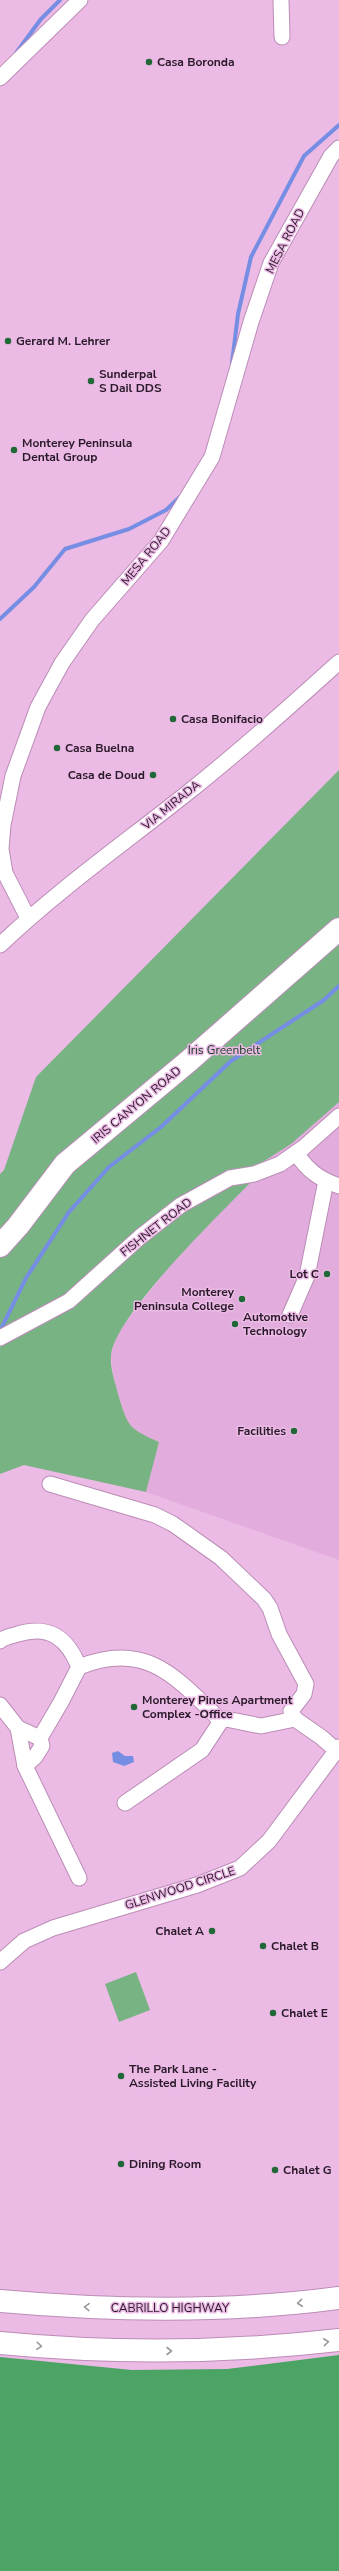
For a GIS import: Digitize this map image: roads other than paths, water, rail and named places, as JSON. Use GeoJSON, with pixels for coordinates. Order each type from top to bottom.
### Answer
{"type":"FeatureCollection","features":[{"type":"Feature","properties":{"kind":"main road","name":"IRIS CANYON ROAD"},"geometry":{"type":"LineString","coordinates":[[0,1246],[18,1226],[65,1164],[190,1060],[339,929]]}},
{"type":"Feature","properties":{"kind":"main road","name":"CABRILLO HIGHWAY"},"geometry":{"type":"LineString","coordinates":[[0,2301],[69,2306],[157,2309],[266,2306],[339,2298]]}},
{"type":"Feature","properties":{"kind":"main road"},"geometry":{"type":"LineString","coordinates":[[0,2343],[88,2350],[171,2352],[258,2348],[339,2340]]}},
{"type":"Feature","properties":{"kind":"street"},"geometry":{"type":"LineString","coordinates":[[0,78],[80,0]]}},
{"type":"Feature","properties":{"kind":"street"},"geometry":{"type":"LineString","coordinates":[[281,0],[282,37]]}},
{"type":"Feature","properties":{"kind":"street","name":"MESA ROAD"},"geometry":{"type":"LineString","coordinates":[[28,918],[5,873],[1,849],[3,825],[13,776],[38,707],[62,663],[92,620],[161,541],[212,457],[251,322],[271,263],[331,156],[339,148]]}},
{"type":"Feature","properties":{"kind":"street","name":"VIA MIRADA"},"geometry":{"type":"LineString","coordinates":[[0,945],[28,918],[193,788],[265,729],[339,662]]}},
{"type":"Feature","properties":{"kind":"street","name":"FISHNET ROAD"},"geometry":{"type":"LineString","coordinates":[[0,1338],[69,1302],[140,1237],[186,1202],[230,1178],[254,1174],[280,1164],[296,1153],[339,1116]]}},
{"type":"Feature","properties":{"kind":"street"},"geometry":{"type":"LineString","coordinates":[[290,1315],[307,1276],[333,1184],[307,1169],[296,1153]]}},
{"type":"Feature","properties":{"kind":"street"},"geometry":{"type":"LineString","coordinates":[[50,1484],[155,1515],[172,1524],[221,1558],[264,1599],[270,1608],[279,1634],[306,1684],[304,1694],[291,1711],[294,1719],[338,1749]]}},
{"type":"Feature","properties":{"kind":"street"},"geometry":{"type":"LineString","coordinates":[[0,1641],[22,1633],[43,1630],[59,1636],[79,1667]]}},
{"type":"Feature","properties":{"kind":"street"},"geometry":{"type":"LineString","coordinates":[[25,1766],[35,1757],[42,1746],[40,1738],[62,1702],[79,1667],[117,1656],[149,1662],[178,1681],[221,1721]]}},
{"type":"Feature","properties":{"kind":"street"},"geometry":{"type":"LineString","coordinates":[[0,1705],[18,1728],[40,1738]]}},
{"type":"Feature","properties":{"kind":"street"},"geometry":{"type":"LineString","coordinates":[[125,1803],[202,1750],[221,1721],[229,1719],[250,1725],[270,1726],[294,1719]]}},
{"type":"Feature","properties":{"kind":"street"},"geometry":{"type":"LineString","coordinates":[[18,1728],[25,1766],[79,1878]]}},
{"type":"Feature","properties":{"kind":"street","name":"GLENWOOD CIRCLE"},"geometry":{"type":"LineString","coordinates":[[0,1962],[14,1949],[39,1933],[197,1885],[240,1868],[269,1841],[338,1749]]}},
{"type":"Feature","properties":{"kind":"water"},"geometry":{"type":"Polygon","coordinates":[[[118,1751],[125,1756],[133,1756],[134,1762],[124,1766],[113,1762],[112,1753],[118,1751]]]}},
{"type":"Feature","properties":{"kind":"waterway"},"geometry":{"type":"LineString","coordinates":[[16,53],[41,19],[60,0]]}},
{"type":"Feature","properties":{"kind":"waterway"},"geometry":{"type":"LineString","coordinates":[[232,363],[238,314],[251,257],[304,156],[339,125]]}},
{"type":"Feature","properties":{"kind":"waterway"},"geometry":{"type":"LineString","coordinates":[[0,619],[34,587],[65,549],[129,529],[166,510],[182,495]]}},
{"type":"Feature","properties":{"kind":"waterway"},"geometry":{"type":"LineString","coordinates":[[0,1331],[26,1278],[69,1212],[109,1167],[161,1127],[231,1061],[324,1000],[339,986]]}},
{"type":"Feature","properties":{"kind":"place","name":"Casa Boronda"},"geometry":{"type":"Point","coordinates":[149,62]}},
{"type":"Feature","properties":{"kind":"place","name":"Gerard M. Lehrer"},"geometry":{"type":"Point","coordinates":[8,341]}},
{"type":"Feature","properties":{"kind":"place","name":"Sunderpal S Dail DDS"},"geometry":{"type":"Point","coordinates":[91,381]}},
{"type":"Feature","properties":{"kind":"place","name":"Monterey Peninsula Dental Group"},"geometry":{"type":"Point","coordinates":[14,450]}},
{"type":"Feature","properties":{"kind":"place","name":"Casa Bonifacio"},"geometry":{"type":"Point","coordinates":[173,719]}},
{"type":"Feature","properties":{"kind":"place","name":"Casa Buelna"},"geometry":{"type":"Point","coordinates":[57,748]}},
{"type":"Feature","properties":{"kind":"place","name":"Casa de Doud"},"geometry":{"type":"Point","coordinates":[153,775]}},
{"type":"Feature","properties":{"kind":"place","name":"Lot C"},"geometry":{"type":"Point","coordinates":[327,1274]}},
{"type":"Feature","properties":{"kind":"place","name":"Monterey Peninsula College"},"geometry":{"type":"Point","coordinates":[242,1299]}},
{"type":"Feature","properties":{"kind":"place","name":"Automotive Technology"},"geometry":{"type":"Point","coordinates":[235,1324]}},
{"type":"Feature","properties":{"kind":"place","name":"Facilities"},"geometry":{"type":"Point","coordinates":[294,1431]}},
{"type":"Feature","properties":{"kind":"place","name":"Monterey Pines Apartment Complex -Office"},"geometry":{"type":"Point","coordinates":[134,1707]}},
{"type":"Feature","properties":{"kind":"place","name":"Chalet A"},"geometry":{"type":"Point","coordinates":[212,1931]}},
{"type":"Feature","properties":{"kind":"place","name":"Chalet B"},"geometry":{"type":"Point","coordinates":[263,1946]}},
{"type":"Feature","properties":{"kind":"place","name":"Chalet E"},"geometry":{"type":"Point","coordinates":[273,2013]}},
{"type":"Feature","properties":{"kind":"place","name":"The Park Lane - Assisted Living Facility"},"geometry":{"type":"Point","coordinates":[121,2076]}},
{"type":"Feature","properties":{"kind":"place","name":"Dining Room"},"geometry":{"type":"Point","coordinates":[121,2164]}},
{"type":"Feature","properties":{"kind":"place","name":"Chalet G"},"geometry":{"type":"Point","coordinates":[275,2170]}},
{"type":"Feature","properties":{"kind":"park label","name":"Iris Greenbelt"},"geometry":{"type":"Point","coordinates":[224,1050]}}]}
